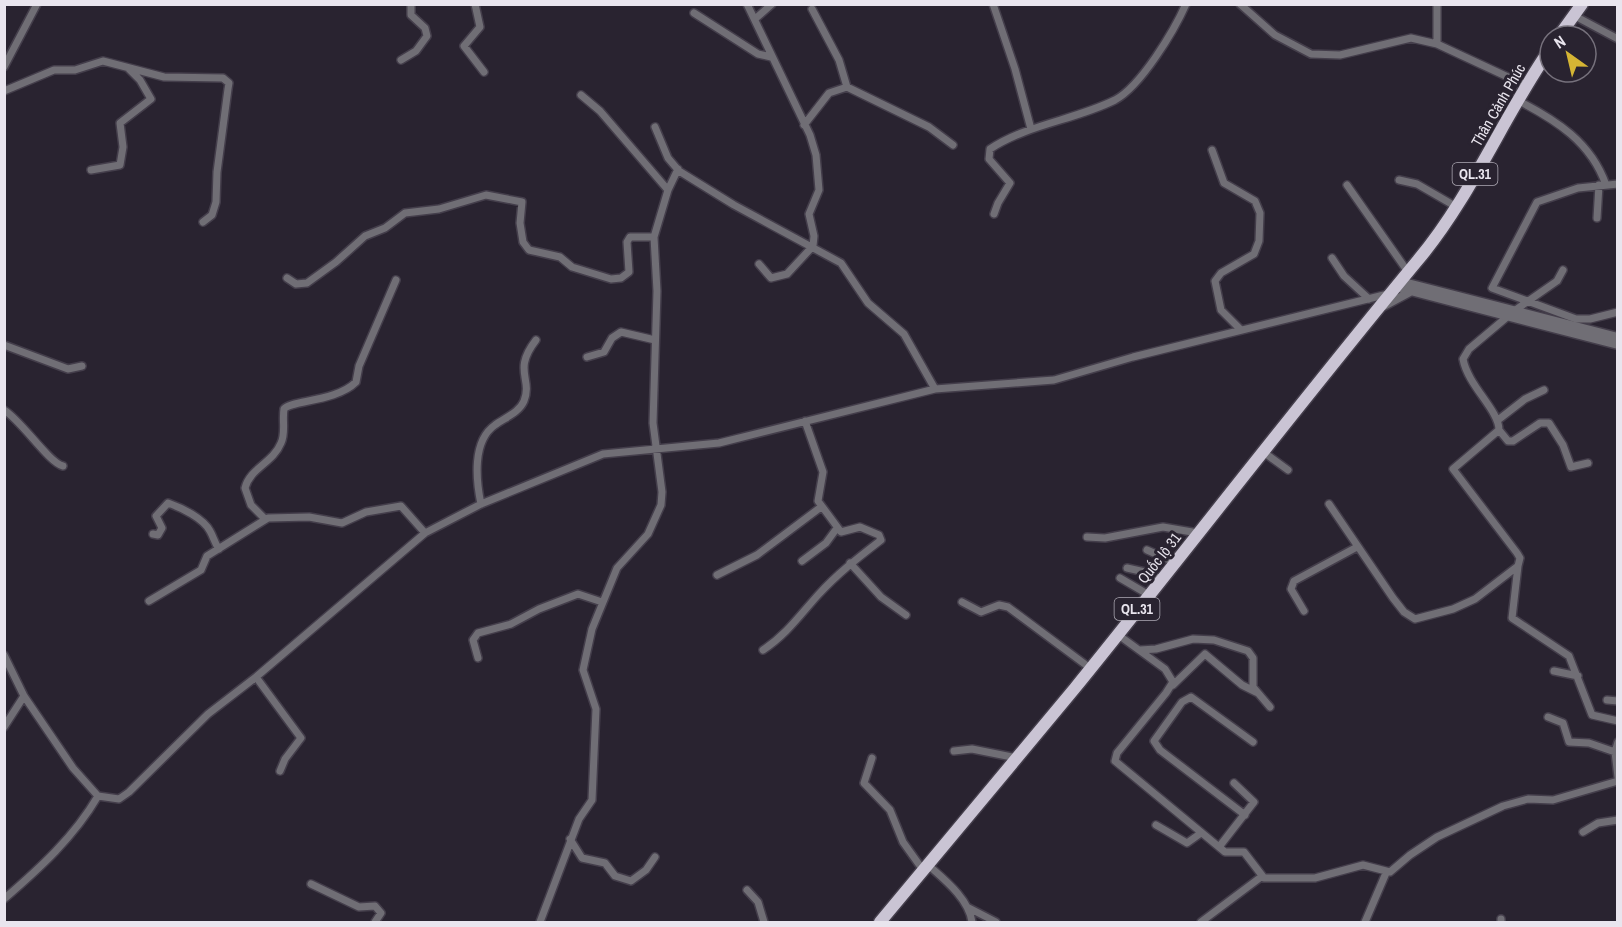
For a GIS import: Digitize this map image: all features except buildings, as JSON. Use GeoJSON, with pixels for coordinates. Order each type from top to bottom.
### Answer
{"type":"FeatureCollection","features":[{"type":"Feature","properties":{"kind":"highway"},"geometry":{"type":"LineString","coordinates":[[1567,24],[1582,4]]}},
{"type":"Feature","properties":{"kind":"highway","name":"Thân Cảnh Phúc"},"geometry":{"type":"LineString","coordinates":[[1399,283],[1418,261],[1455,206],[1538,66]]}},
{"type":"Feature","properties":{"kind":"highway","name":"Quốc lộ 31"},"geometry":{"type":"LineString","coordinates":[[880,922],[1017,758],[1399,283]]}},
{"type":"Feature","properties":{"kind":"street"},"geometry":{"type":"LineString","coordinates":[[4,67],[37,4]]}},
{"type":"Feature","properties":{"kind":"street"},"geometry":{"type":"LineString","coordinates":[[401,60],[416,51],[427,36],[425,28],[410,12],[411,4]]}},
{"type":"Feature","properties":{"kind":"street"},"geometry":{"type":"LineString","coordinates":[[475,4],[480,27],[464,46],[484,72]]}},
{"type":"Feature","properties":{"kind":"street"},"geometry":{"type":"LineString","coordinates":[[747,4],[815,150],[819,183],[818,195],[810,214],[814,236],[813,246],[794,267],[780,277],[768,276],[759,264]]}},
{"type":"Feature","properties":{"kind":"street"},"geometry":{"type":"LineString","coordinates":[[755,19],[772,4]]}},
{"type":"Feature","properties":{"kind":"street"},"geometry":{"type":"LineString","coordinates":[[993,4],[1015,69],[1031,129]]}},
{"type":"Feature","properties":{"kind":"street"},"geometry":{"type":"LineString","coordinates":[[994,214],[1010,183],[989,159],[988,152],[1008,139],[1031,129],[1112,101],[1124,93],[1170,38],[1186,4]]}},
{"type":"Feature","properties":{"kind":"street"},"geometry":{"type":"LineString","coordinates":[[1240,4],[1281,38],[1319,56],[1340,55],[1405,38],[1437,44],[1525,85]]}},
{"type":"Feature","properties":{"kind":"street"},"geometry":{"type":"LineString","coordinates":[[1437,4],[1437,44]]}},
{"type":"Feature","properties":{"kind":"street"},"geometry":{"type":"LineString","coordinates":[[812,9],[839,60],[847,87]]}},
{"type":"Feature","properties":{"kind":"street"},"geometry":{"type":"LineString","coordinates":[[694,13],[758,54],[771,57]]}},
{"type":"Feature","properties":{"kind":"street"},"geometry":{"type":"LineString","coordinates":[[1573,15],[1617,39]]}},
{"type":"Feature","properties":{"kind":"street"},"geometry":{"type":"LineString","coordinates":[[4,91],[54,70],[75,70],[103,61],[172,78],[221,77],[228,83],[216,202],[210,219],[203,222]]}},
{"type":"Feature","properties":{"kind":"street"},"geometry":{"type":"LineString","coordinates":[[91,170],[120,165],[123,147],[120,123],[152,98],[140,80],[127,67]]}},
{"type":"Feature","properties":{"kind":"street"},"geometry":{"type":"LineString","coordinates":[[804,125],[829,93],[847,87],[929,127],[953,145]]}},
{"type":"Feature","properties":{"kind":"street"},"geometry":{"type":"LineString","coordinates":[[581,95],[600,111],[668,190]]}},
{"type":"Feature","properties":{"kind":"street"},"geometry":{"type":"LineString","coordinates":[[1517,100],[1570,132],[1594,159],[1602,185],[1597,218]]}},
{"type":"Feature","properties":{"kind":"street"},"geometry":{"type":"LineString","coordinates":[[655,127],[668,158],[678,169],[734,205],[841,263],[868,303],[904,334],[935,389]]}},
{"type":"Feature","properties":{"kind":"street"},"geometry":{"type":"LineString","coordinates":[[1212,150],[1224,183],[1255,201],[1260,213],[1259,241],[1254,254],[1221,273],[1215,282],[1221,310],[1241,330]]}},
{"type":"Feature","properties":{"kind":"street"},"geometry":{"type":"LineString","coordinates":[[540,922],[570,839],[579,819],[592,800],[596,709],[583,665],[602,602],[620,562],[648,534],[661,505],[662,492],[653,423],[657,291],[654,237],[668,190],[678,169]]}},
{"type":"Feature","properties":{"kind":"street"},"geometry":{"type":"LineString","coordinates":[[1399,180],[1417,184],[1455,206]]}},
{"type":"Feature","properties":{"kind":"street"},"geometry":{"type":"LineString","coordinates":[[1617,184],[1562,192],[1534,207],[1492,288],[1576,319],[1590,319],[1617,312]]}},
{"type":"Feature","properties":{"kind":"street"},"geometry":{"type":"LineString","coordinates":[[1347,185],[1399,283],[1412,289],[1617,345]]}},
{"type":"Feature","properties":{"kind":"street"},"geometry":{"type":"LineString","coordinates":[[287,278],[296,284],[307,283],[336,262],[365,236],[385,228],[405,213],[439,209],[486,195],[522,202],[520,222],[524,242],[529,250],[560,257],[572,267],[587,269],[607,278],[621,278],[629,272],[627,242],[630,237],[654,237]]}},
{"type":"Feature","properties":{"kind":"street"},"geometry":{"type":"LineString","coordinates":[[1332,258],[1344,276],[1369,299]]}},
{"type":"Feature","properties":{"kind":"street"},"geometry":{"type":"LineString","coordinates":[[1412,289],[1412,276],[1418,261]]}},
{"type":"Feature","properties":{"kind":"street"},"geometry":{"type":"LineString","coordinates":[[1563,270],[1557,281],[1510,314],[1468,349],[1463,359],[1473,387],[1498,420],[1499,430],[1508,441],[1513,441],[1545,422],[1556,433],[1571,467],[1588,463]]}},
{"type":"Feature","properties":{"kind":"street"},"geometry":{"type":"LineString","coordinates":[[265,519],[251,506],[245,488],[251,474],[270,459],[282,443],[284,409],[289,405],[329,398],[356,382],[363,356],[396,280]]}},
{"type":"Feature","properties":{"kind":"street"},"geometry":{"type":"LineString","coordinates":[[4,655],[24,696],[73,768],[98,796],[111,800],[123,797],[207,714],[256,677],[426,533],[481,504],[603,454],[719,443],[935,389],[1054,380],[1241,330],[1369,299],[1399,283]]}},
{"type":"Feature","properties":{"kind":"street"},"geometry":{"type":"LineString","coordinates":[[1376,311],[1412,289]]}},
{"type":"Feature","properties":{"kind":"street"},"geometry":{"type":"LineString","coordinates":[[1510,314],[1617,337]]}},
{"type":"Feature","properties":{"kind":"street"},"geometry":{"type":"LineString","coordinates":[[587,357],[604,352],[612,338],[621,332],[655,340]]}},
{"type":"Feature","properties":{"kind":"street"},"geometry":{"type":"LineString","coordinates":[[481,504],[477,468],[484,438],[493,426],[522,405],[525,396],[524,356],[536,340]]}},
{"type":"Feature","properties":{"kind":"street"},"geometry":{"type":"LineString","coordinates":[[4,345],[68,369],[82,366]]}},
{"type":"Feature","properties":{"kind":"street"},"geometry":{"type":"LineString","coordinates":[[1498,420],[1525,399],[1544,390]]}},
{"type":"Feature","properties":{"kind":"street"},"geometry":{"type":"LineString","coordinates":[[4,410],[30,433],[54,461],[63,466]]}},
{"type":"Feature","properties":{"kind":"street"},"geometry":{"type":"LineString","coordinates":[[763,650],[799,620],[817,596],[850,563],[882,538],[860,527],[844,532],[837,528],[818,501],[818,486],[823,472],[805,421]]}},
{"type":"Feature","properties":{"kind":"street"},"geometry":{"type":"LineString","coordinates":[[1499,430],[1453,469],[1520,558],[1512,618],[1569,656],[1592,715],[1617,721]]}},
{"type":"Feature","properties":{"kind":"street"},"geometry":{"type":"LineString","coordinates":[[1262,451],[1288,470]]}},
{"type":"Feature","properties":{"kind":"street"},"geometry":{"type":"LineString","coordinates":[[153,534],[158,535],[162,528],[156,516],[168,503],[196,518],[210,531],[213,542],[219,549]]}},
{"type":"Feature","properties":{"kind":"street"},"geometry":{"type":"LineString","coordinates":[[1329,504],[1404,612],[1415,619],[1453,609],[1476,599],[1518,566]]}},
{"type":"Feature","properties":{"kind":"street"},"geometry":{"type":"LineString","coordinates":[[149,601],[201,570],[205,558],[265,519],[309,517],[342,523],[366,512],[401,506],[426,533]]}},
{"type":"Feature","properties":{"kind":"street"},"geometry":{"type":"LineString","coordinates":[[717,575],[757,555],[822,507]]}},
{"type":"Feature","properties":{"kind":"street"},"geometry":{"type":"LineString","coordinates":[[1087,537],[1105,538],[1163,527],[1198,533]]}},
{"type":"Feature","properties":{"kind":"street"},"geometry":{"type":"LineString","coordinates":[[802,561],[826,543],[837,528]]}},
{"type":"Feature","properties":{"kind":"street"},"geometry":{"type":"LineString","coordinates":[[1304,611],[1291,589],[1294,581],[1358,547]]}},
{"type":"Feature","properties":{"kind":"street"},"geometry":{"type":"LineString","coordinates":[[1146,550],[1174,562]]}},
{"type":"Feature","properties":{"kind":"street"},"geometry":{"type":"LineString","coordinates":[[850,563],[875,591],[898,612],[906,615]]}},
{"type":"Feature","properties":{"kind":"street"},"geometry":{"type":"LineString","coordinates":[[1127,568],[1161,579]]}},
{"type":"Feature","properties":{"kind":"street"},"geometry":{"type":"LineString","coordinates":[[1120,578],[1149,595]]}},
{"type":"Feature","properties":{"kind":"street"},"geometry":{"type":"LineString","coordinates":[[478,658],[472,640],[478,633],[511,624],[539,609],[578,594],[602,602]]}},
{"type":"Feature","properties":{"kind":"street"},"geometry":{"type":"LineString","coordinates":[[962,602],[981,612],[999,605],[1008,608],[1090,668]]}},
{"type":"Feature","properties":{"kind":"street"},"geometry":{"type":"LineString","coordinates":[[1117,634],[1172,677],[1171,687]]}},
{"type":"Feature","properties":{"kind":"street"},"geometry":{"type":"LineString","coordinates":[[1140,650],[1156,649],[1193,639],[1214,640],[1248,651],[1253,658],[1252,683],[1256,692]]}},
{"type":"Feature","properties":{"kind":"street"},"geometry":{"type":"LineString","coordinates":[[1261,877],[1244,852],[1229,853],[1219,847],[1115,761],[1117,753],[1171,687],[1205,654],[1242,685],[1256,692],[1270,706]]}},
{"type":"Feature","properties":{"kind":"street"},"geometry":{"type":"LineString","coordinates":[[1554,671],[1578,676]]}},
{"type":"Feature","properties":{"kind":"street"},"geometry":{"type":"LineString","coordinates":[[256,677],[301,738],[285,759],[280,771]]}},
{"type":"Feature","properties":{"kind":"street"},"geometry":{"type":"LineString","coordinates":[[4,727],[24,696]]}},
{"type":"Feature","properties":{"kind":"street"},"geometry":{"type":"LineString","coordinates":[[1245,815],[1160,750],[1154,741],[1182,702],[1191,697],[1252,742]]}},
{"type":"Feature","properties":{"kind":"street"},"geometry":{"type":"LineString","coordinates":[[1606,699],[1617,701]]}},
{"type":"Feature","properties":{"kind":"street"},"geometry":{"type":"LineString","coordinates":[[1548,717],[1563,723],[1569,742],[1589,743],[1615,752]]}},
{"type":"Feature","properties":{"kind":"street"},"geometry":{"type":"LineString","coordinates":[[1617,742],[1615,752],[1617,777]]}},
{"type":"Feature","properties":{"kind":"street"},"geometry":{"type":"LineString","coordinates":[[954,751],[972,749],[1017,758]]}},
{"type":"Feature","properties":{"kind":"street"},"geometry":{"type":"LineString","coordinates":[[872,758],[864,783],[890,810],[903,842],[924,867],[946,881],[967,907],[972,922]]}},
{"type":"Feature","properties":{"kind":"street"},"geometry":{"type":"LineString","coordinates":[[1365,922],[1386,873],[1437,837],[1503,806],[1528,799],[1553,800],[1617,781]]}},
{"type":"Feature","properties":{"kind":"street"},"geometry":{"type":"LineString","coordinates":[[1219,847],[1245,815],[1253,800],[1234,783]]}},
{"type":"Feature","properties":{"kind":"street"},"geometry":{"type":"LineString","coordinates":[[4,899],[58,850],[88,813],[98,796]]}},
{"type":"Feature","properties":{"kind":"street"},"geometry":{"type":"LineString","coordinates":[[1583,832],[1598,823],[1617,820]]}},
{"type":"Feature","properties":{"kind":"street"},"geometry":{"type":"LineString","coordinates":[[1156,825],[1187,843],[1201,833]]}},
{"type":"Feature","properties":{"kind":"street"},"geometry":{"type":"LineString","coordinates":[[570,839],[582,858],[606,863],[615,876],[631,880],[646,870],[655,857]]}},
{"type":"Feature","properties":{"kind":"street"},"geometry":{"type":"LineString","coordinates":[[1201,922],[1261,877],[1315,878],[1363,866],[1371,866],[1386,873]]}},
{"type":"Feature","properties":{"kind":"street"},"geometry":{"type":"LineString","coordinates":[[311,884],[359,907],[375,906],[381,913],[375,922]]}},
{"type":"Feature","properties":{"kind":"street"},"geometry":{"type":"LineString","coordinates":[[747,890],[758,902],[764,922]]}},
{"type":"Feature","properties":{"kind":"street"},"geometry":{"type":"LineString","coordinates":[[967,907],[996,922]]}}]}
